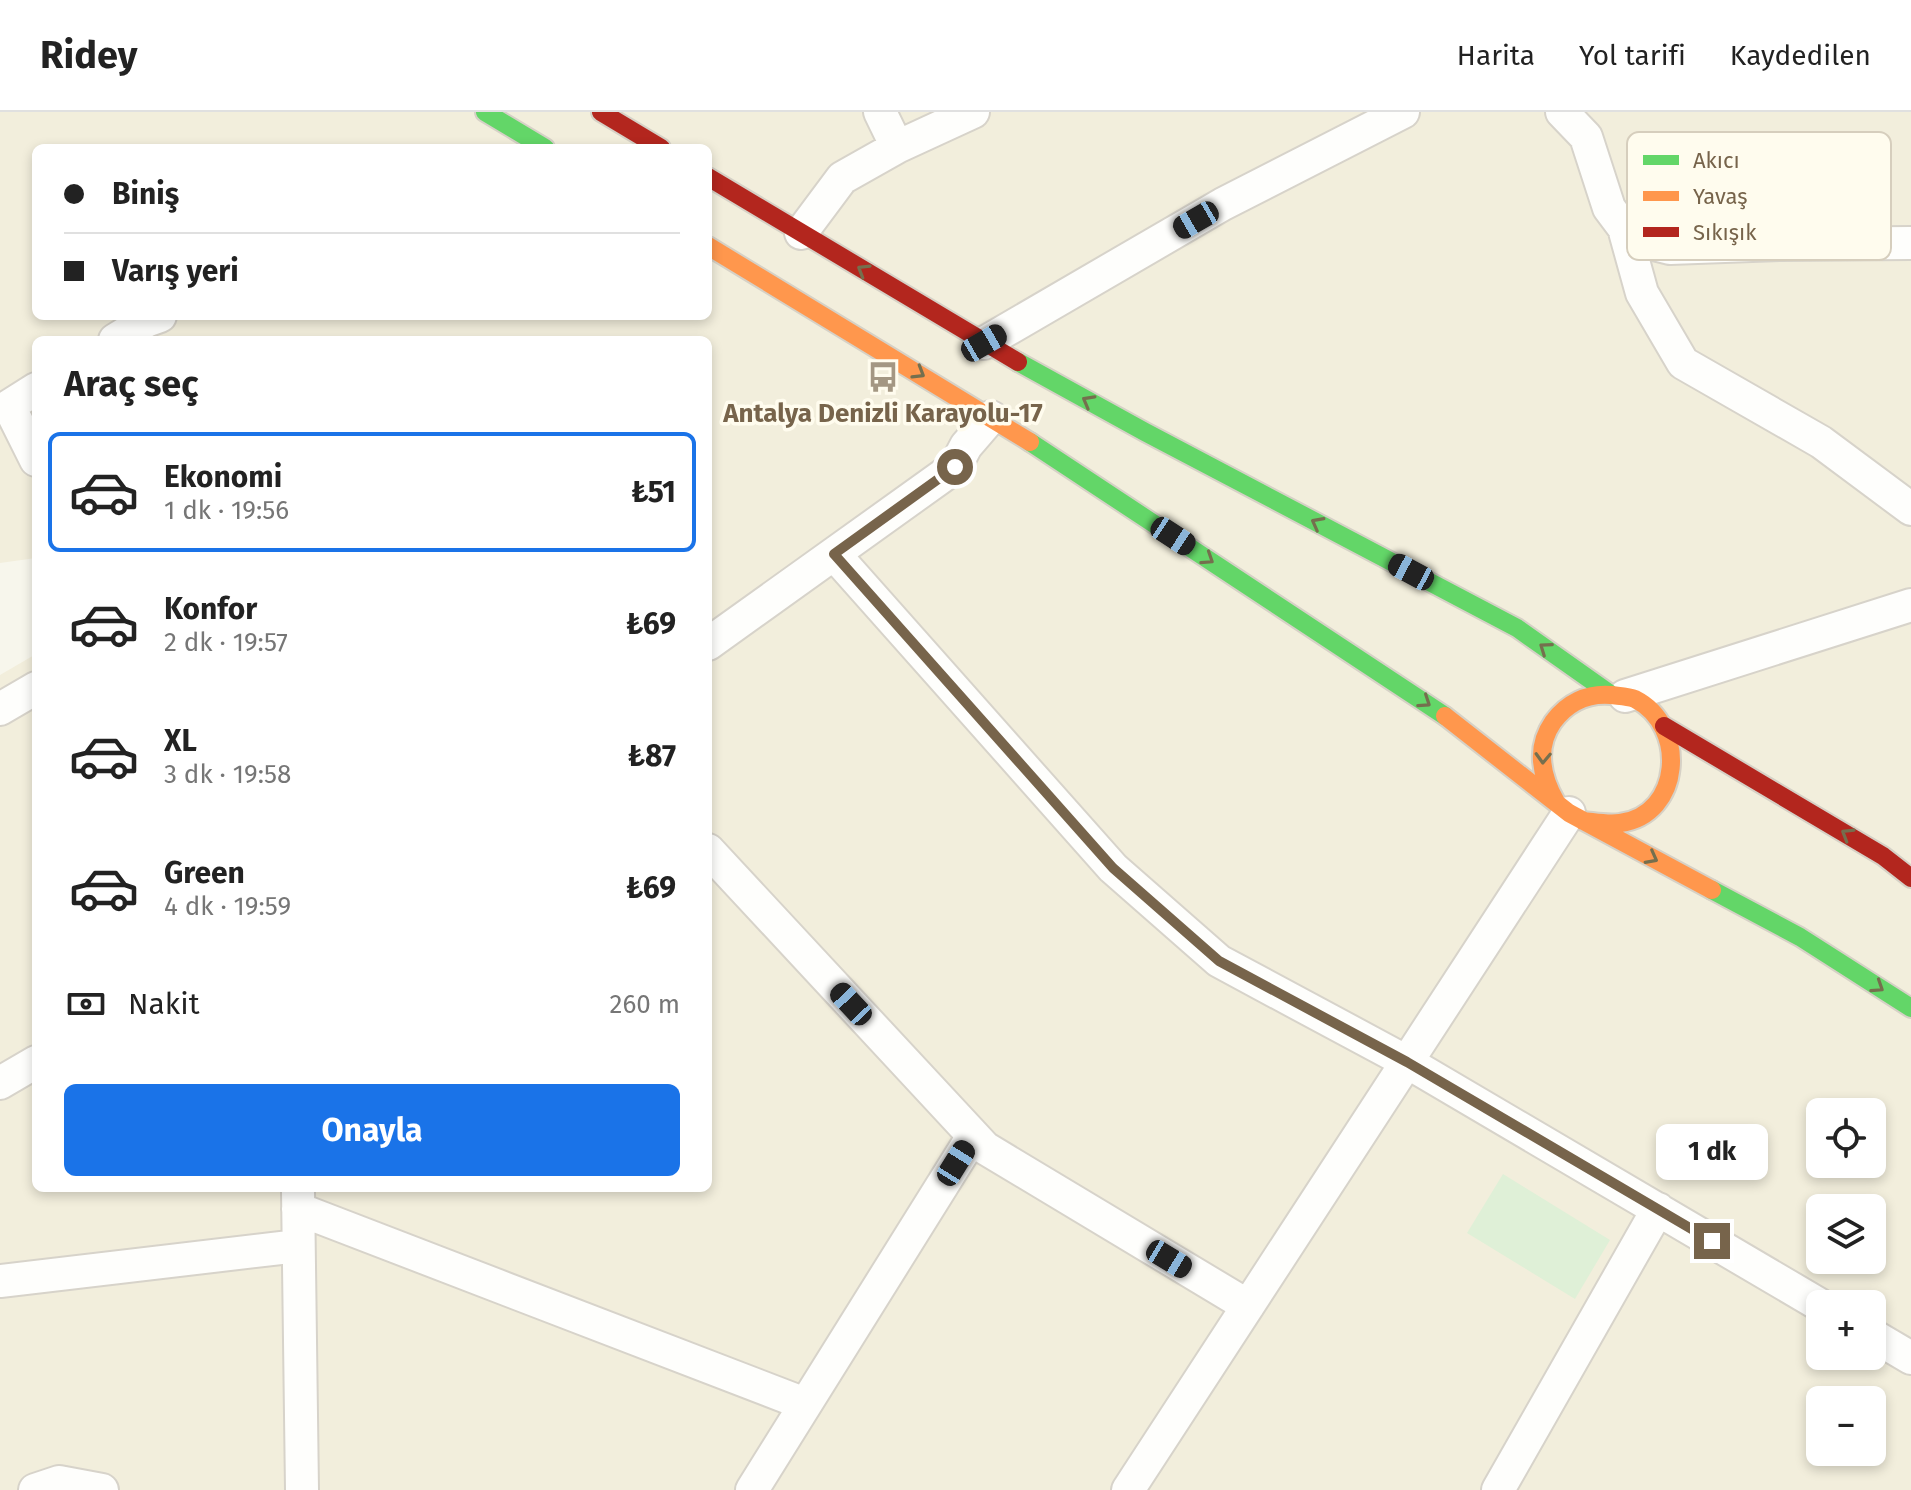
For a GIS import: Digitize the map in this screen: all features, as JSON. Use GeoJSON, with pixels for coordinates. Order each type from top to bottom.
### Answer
{"type":"FeatureCollection","features":[{"type":"Feature","properties":{"kind":"highway"},"geometry":{"type":"LineString","coordinates":[[485,112],[538,144]]}},
{"type":"Feature","properties":{"kind":"highway"},"geometry":{"type":"LineString","coordinates":[[601,112],[654,144]]}},
{"type":"Feature","properties":{"kind":"highway"},"geometry":{"type":"LineString","coordinates":[[712,179],[984,343],[1145,432],[1517,628],[1617,694],[1642,703],[1664,726],[1672,749],[1672,773],[1667,789],[1658,802],[1638,817],[1616,825],[1569,812],[1542,772],[1541,755],[1544,738],[1552,723],[1569,706],[1592,695],[1617,694]]}},
{"type":"Feature","properties":{"kind":"highway"},"geometry":{"type":"LineString","coordinates":[[712,248],[991,417],[1433,707],[1569,812],[1800,937],[1911,1008]]}},
{"type":"Feature","properties":{"kind":"highway"},"geometry":{"type":"LineString","coordinates":[[1664,726],[1883,856],[1911,878]]}},
{"type":"Feature","properties":{"kind":"street"},"geometry":{"type":"LineString","coordinates":[[880,112],[897,147]]}},
{"type":"Feature","properties":{"kind":"street"},"geometry":{"type":"LineString","coordinates":[[801,233],[842,178],[897,147],[973,112]]}},
{"type":"Feature","properties":{"kind":"street"},"geometry":{"type":"LineString","coordinates":[[984,343],[1223,204],[1403,112]]}},
{"type":"Feature","properties":{"kind":"street"},"geometry":{"type":"LineString","coordinates":[[1562,112],[1586,137],[1609,208],[1627,230]]}},
{"type":"Feature","properties":{"kind":"street"},"geometry":{"type":"LineString","coordinates":[[1624,228],[1627,239]]}},
{"type":"Feature","properties":{"kind":"street"},"geometry":{"type":"LineString","coordinates":[[1891,243],[1911,243]]}},
{"type":"Feature","properties":{"kind":"street"},"geometry":{"type":"LineString","coordinates":[[1633,260],[1642,293],[1683,363],[1821,442],[1911,509]]}},
{"type":"Feature","properties":{"kind":"street"},"geometry":{"type":"LineString","coordinates":[[122,336],[149,320]]}},
{"type":"Feature","properties":{"kind":"street"},"geometry":{"type":"LineString","coordinates":[[15,401],[32,449]]}},
{"type":"Feature","properties":{"kind":"street"},"geometry":{"type":"LineString","coordinates":[[712,641],[955,467],[966,446],[991,417]]}},
{"type":"Feature","properties":{"kind":"street"},"geometry":{"type":"LineString","coordinates":[[834,554],[1113,868],[1219,961],[1407,1062],[1806,1297]]}},
{"type":"Feature","properties":{"kind":"street"},"geometry":{"type":"LineString","coordinates":[[1617,694],[1911,605]]}},
{"type":"Feature","properties":{"kind":"street"},"geometry":{"type":"LineString","coordinates":[[0,709],[32,690]]}},
{"type":"Feature","properties":{"kind":"street"},"geometry":{"type":"LineString","coordinates":[[1128,1490],[1569,812]]}},
{"type":"Feature","properties":{"kind":"street"},"geometry":{"type":"LineString","coordinates":[[712,854],[985,1148],[1248,1306]]}},
{"type":"Feature","properties":{"kind":"street"},"geometry":{"type":"LineString","coordinates":[[0,1083],[32,1064]]}},
{"type":"Feature","properties":{"kind":"street"},"geometry":{"type":"LineString","coordinates":[[752,1490],[973,1136]]}},
{"type":"Feature","properties":{"kind":"street"},"geometry":{"type":"LineString","coordinates":[[302,1490],[298,1198],[805,1404]]}},
{"type":"Feature","properties":{"kind":"street"},"geometry":{"type":"LineString","coordinates":[[1498,1490],[1658,1209]]}},
{"type":"Feature","properties":{"kind":"street"},"geometry":{"type":"LineString","coordinates":[[0,1281],[298,1246]]}},
{"type":"Feature","properties":{"kind":"street"},"geometry":{"type":"LineString","coordinates":[[1886,1343],[1911,1358]]}},
{"type":"Feature","properties":{"kind":"street"},"geometry":{"type":"LineString","coordinates":[[35,1490],[59,1482],[102,1490]]}},
{"type":"Feature","properties":{"kind":"shaded area"},"geometry":{"type":"Polygon","coordinates":[[[0,112],[1911,112],[1911,1490],[0,1490],[0,675],[32,656],[32,1192],[712,1192],[712,336],[32,336],[32,559],[0,563],[0,112]]]}},
{"type":"Feature","properties":{"kind":"green space"},"geometry":{"type":"Polygon","coordinates":[[[1503,1174],[1610,1240],[1575,1299],[1467,1233],[1503,1174]]]}},
{"type":"Feature","properties":{"kind":"traffic: fast"},"geometry":{"type":"LineString","coordinates":[[485,112],[538,144]]}},
{"type":"Feature","properties":{"kind":"traffic: fast"},"geometry":{"type":"LineString","coordinates":[[1018,362],[1517,628],[1609,693]]}},
{"type":"Feature","properties":{"kind":"traffic: fast"},"geometry":{"type":"LineString","coordinates":[[1030,442],[1445,716]]}},
{"type":"Feature","properties":{"kind":"traffic: fast"},"geometry":{"type":"LineString","coordinates":[[1712,890],[1800,937],[1911,1008]]}},
{"type":"Feature","properties":{"kind":"traffic: slow"},"geometry":{"type":"LineString","coordinates":[[712,248],[1030,442]]}},
{"type":"Feature","properties":{"kind":"traffic: slow"},"geometry":{"type":"LineString","coordinates":[[1556,802],[1542,762],[1544,742],[1553,722],[1565,709],[1586,698],[1611,695],[1635,699],[1652,712],[1664,729],[1670,748],[1671,768],[1666,787],[1656,804],[1641,816],[1615,824],[1583,821]]}},
{"type":"Feature","properties":{"kind":"traffic: slow"},"geometry":{"type":"LineString","coordinates":[[1445,716],[1569,813],[1712,890]]}},
{"type":"Feature","properties":{"kind":"traffic: jam"},"geometry":{"type":"LineString","coordinates":[[601,112],[654,144]]}},
{"type":"Feature","properties":{"kind":"traffic: jam"},"geometry":{"type":"LineString","coordinates":[[712,179],[1018,362]]}},
{"type":"Feature","properties":{"kind":"traffic: jam"},"geometry":{"type":"LineString","coordinates":[[1664,726],[1883,856],[1911,878]]}},
{"type":"Feature","properties":{"kind":"place","name":"Antalya Denizli Karayolu-17"},"geometry":{"type":"Point","coordinates":[883,377]}},
{"type":"Feature","properties":{"kind":"route"},"geometry":{"type":"LineString","coordinates":[[955,467],[834,554],[1113,868],[1219,961],[1407,1062],[1712,1241]]}}]}
